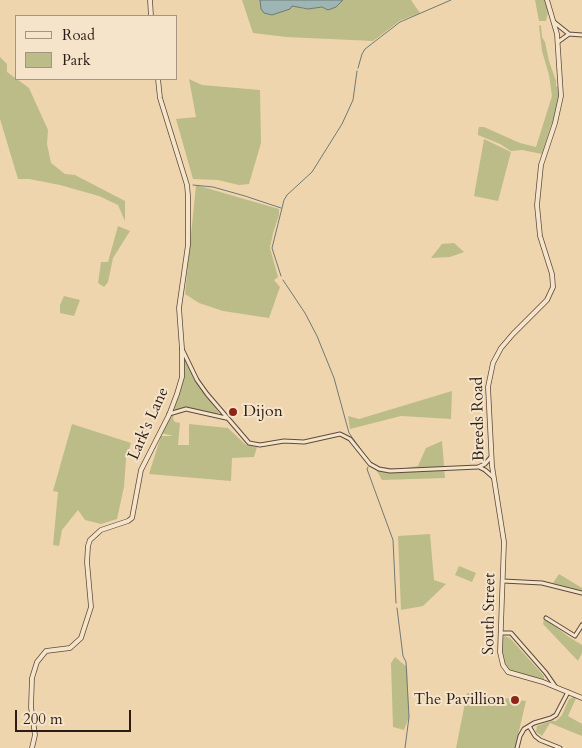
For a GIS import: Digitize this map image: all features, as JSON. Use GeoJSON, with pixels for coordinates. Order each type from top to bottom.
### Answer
{"type":"FeatureCollection","features":[{"type":"Feature","properties":{"kind":"street"},"geometry":{"type":"LineString","coordinates":[[150,0],[151,15]]}},
{"type":"Feature","properties":{"kind":"street","name":"Breeds Road"},"geometry":{"type":"LineString","coordinates":[[493,477],[488,387],[493,363],[501,348],[512,334],[547,300],[553,287],[552,274],[540,236],[537,205],[541,165],[555,123],[561,96],[558,42],[547,0]]}},
{"type":"Feature","properties":{"kind":"street"},"geometry":{"type":"LineString","coordinates":[[554,22],[569,34],[582,35]]}},
{"type":"Feature","properties":{"kind":"street"},"geometry":{"type":"LineString","coordinates":[[558,42],[569,34]]}},
{"type":"Feature","properties":{"kind":"street","name":"Lark's Lane"},"geometry":{"type":"LineString","coordinates":[[32,748],[34,735],[31,707],[32,678],[37,662],[46,650],[70,648],[81,638],[91,607],[87,562],[90,540],[101,530],[132,518],[145,461],[169,415],[182,377],[179,308],[188,245],[188,196],[187,185],[160,98],[158,80]]}},
{"type":"Feature","properties":{"kind":"street"},"geometry":{"type":"LineString","coordinates":[[182,349],[197,380],[226,418],[245,439],[253,444],[284,441],[304,442],[336,434],[345,435],[370,464],[379,469],[390,471],[478,467],[485,464],[491,457]]}},
{"type":"Feature","properties":{"kind":"street"},"geometry":{"type":"LineString","coordinates":[[169,415],[186,409],[226,418]]}},
{"type":"Feature","properties":{"kind":"street"},"geometry":{"type":"LineString","coordinates":[[478,467],[493,477]]}},
{"type":"Feature","properties":{"kind":"street","name":"South Street"},"geometry":{"type":"LineString","coordinates":[[493,477],[503,534],[501,659],[508,672],[556,686],[582,698]]}},
{"type":"Feature","properties":{"kind":"street"},"geometry":{"type":"LineString","coordinates":[[503,581],[542,583],[582,593]]}},
{"type":"Feature","properties":{"kind":"street"},"geometry":{"type":"LineString","coordinates":[[546,618],[575,636],[582,625]]}},
{"type":"Feature","properties":{"kind":"street"},"geometry":{"type":"LineString","coordinates":[[501,633],[511,634],[556,686]]}},
{"type":"Feature","properties":{"kind":"street"},"geometry":{"type":"LineString","coordinates":[[518,748],[520,736],[524,729],[556,714],[569,692]]}},
{"type":"Feature","properties":{"kind":"street"},"geometry":{"type":"LineString","coordinates":[[529,726],[540,740],[560,748]]}},
{"type":"Feature","properties":{"kind":"green space"},"geometry":{"type":"Polygon","coordinates":[[[242,0],[260,0],[261,9],[265,13],[272,15],[292,6],[304,9],[336,7],[343,0],[411,0],[420,13],[401,20],[373,41],[286,37],[253,33],[242,0]]]}},
{"type":"Feature","properties":{"kind":"green space"},"geometry":{"type":"Polygon","coordinates":[[[535,0],[546,0],[548,12],[546,21],[539,21],[535,0]]]}},
{"type":"Feature","properties":{"kind":"green space"},"geometry":{"type":"Polygon","coordinates":[[[541,25],[542,37],[545,42],[556,86],[558,87],[559,83],[561,93],[555,120],[551,125],[542,154],[522,150],[511,151],[478,135],[478,131],[479,127],[484,127],[520,143],[536,147],[552,96],[549,75],[542,51],[539,26],[541,25]]]}},
{"type":"Feature","properties":{"kind":"green space"},"geometry":{"type":"Polygon","coordinates":[[[0,57],[7,64],[7,72],[15,78],[15,80],[29,88],[48,130],[47,144],[51,163],[65,174],[75,175],[125,201],[125,221],[118,205],[99,196],[60,185],[29,179],[18,179],[0,119],[0,57]]]}},
{"type":"Feature","properties":{"kind":"green space"},"geometry":{"type":"Polygon","coordinates":[[[189,79],[202,85],[260,90],[261,143],[249,184],[239,185],[218,180],[193,179],[176,119],[196,117],[189,79]]]}},
{"type":"Feature","properties":{"kind":"green space"},"geometry":{"type":"Polygon","coordinates":[[[484,139],[511,152],[498,201],[474,196],[484,139]]]}},
{"type":"Feature","properties":{"kind":"green space"},"geometry":{"type":"Polygon","coordinates":[[[196,185],[279,209],[270,248],[278,277],[274,280],[280,287],[269,318],[223,311],[199,303],[185,294],[196,185]]]}},
{"type":"Feature","properties":{"kind":"green space"},"geometry":{"type":"Polygon","coordinates":[[[118,226],[130,231],[113,258],[108,282],[104,287],[98,283],[101,262],[108,262],[118,226]]]}},
{"type":"Feature","properties":{"kind":"green space"},"geometry":{"type":"Polygon","coordinates":[[[454,243],[464,252],[450,257],[431,258],[442,244],[454,243]]]}},
{"type":"Feature","properties":{"kind":"green space"},"geometry":{"type":"Polygon","coordinates":[[[64,296],[80,300],[74,316],[60,313],[60,305],[64,296]]]}},
{"type":"Feature","properties":{"kind":"green space"},"geometry":{"type":"Polygon","coordinates":[[[184,360],[186,360],[202,390],[219,413],[186,408],[175,410],[174,408],[182,385],[184,360]]]}},
{"type":"Feature","properties":{"kind":"green space"},"geometry":{"type":"Polygon","coordinates":[[[452,391],[451,419],[401,416],[350,429],[348,416],[359,419],[452,391]]]}},
{"type":"Feature","properties":{"kind":"green space"},"geometry":{"type":"Polygon","coordinates":[[[174,414],[173,419],[175,422],[180,423],[178,445],[189,445],[189,424],[228,428],[246,445],[257,447],[254,457],[232,458],[231,481],[149,474],[161,436],[173,436],[161,433],[174,414]]]}},
{"type":"Feature","properties":{"kind":"green space"},"geometry":{"type":"Polygon","coordinates":[[[72,424],[131,443],[126,459],[124,487],[117,519],[101,524],[85,520],[78,510],[62,530],[59,546],[53,545],[58,492],[53,491],[72,424]]]}},
{"type":"Feature","properties":{"kind":"green space"},"geometry":{"type":"Polygon","coordinates":[[[442,441],[445,478],[382,480],[374,466],[398,469],[418,466],[426,448],[442,441]]]}},
{"type":"Feature","properties":{"kind":"green space"},"geometry":{"type":"Polygon","coordinates":[[[430,534],[434,580],[446,584],[423,606],[401,610],[398,536],[430,534]]]}},
{"type":"Feature","properties":{"kind":"green space"},"geometry":{"type":"Polygon","coordinates":[[[459,566],[476,573],[472,582],[455,575],[459,566]]]}},
{"type":"Feature","properties":{"kind":"green space"},"geometry":{"type":"Polygon","coordinates":[[[559,574],[582,588],[582,591],[553,583],[559,574]]]}},
{"type":"Feature","properties":{"kind":"green space"},"geometry":{"type":"Polygon","coordinates":[[[544,618],[582,645],[582,653],[578,661],[543,624],[544,618]]]}},
{"type":"Feature","properties":{"kind":"green space"},"geometry":{"type":"Polygon","coordinates":[[[504,636],[510,638],[544,676],[542,681],[511,672],[506,667],[502,660],[501,641],[504,636]]]}},
{"type":"Feature","properties":{"kind":"green space"},"geometry":{"type":"Polygon","coordinates":[[[395,657],[407,667],[409,717],[404,730],[393,727],[391,663],[395,657]]]}},
{"type":"Feature","properties":{"kind":"green space"},"geometry":{"type":"Polygon","coordinates":[[[467,693],[526,701],[515,748],[456,748],[467,693]]]}},
{"type":"Feature","properties":{"kind":"green space"},"geometry":{"type":"Polygon","coordinates":[[[574,695],[577,696],[568,716],[582,724],[582,736],[550,723],[542,736],[536,732],[537,726],[556,721],[562,715],[569,699],[574,695]]]}},
{"type":"Feature","properties":{"kind":"water"},"geometry":{"type":"Polygon","coordinates":[[[260,0],[343,0],[336,7],[328,10],[322,7],[308,9],[292,6],[290,9],[272,15],[264,13],[261,9],[260,0]]]}},
{"type":"Feature","properties":{"kind":"waterway"},"geometry":{"type":"LineString","coordinates":[[358,68],[365,49],[400,22],[451,0]]}},
{"type":"Feature","properties":{"kind":"waterway"},"geometry":{"type":"LineString","coordinates":[[281,276],[272,248],[284,200],[312,172],[342,124],[353,100],[357,71]]}},
{"type":"Feature","properties":{"kind":"waterway"},"geometry":{"type":"LineString","coordinates":[[193,185],[213,187],[281,208]]}},
{"type":"Feature","properties":{"kind":"waterway"},"geometry":{"type":"LineString","coordinates":[[283,280],[305,313],[317,336],[334,378],[349,433],[370,462]]}},
{"type":"Feature","properties":{"kind":"waterway"},"geometry":{"type":"LineString","coordinates":[[368,467],[367,469],[393,540],[396,603]]}},
{"type":"Feature","properties":{"kind":"waterway"},"geometry":{"type":"LineString","coordinates":[[397,608],[403,656],[406,662],[409,717],[405,748]]}},
{"type":"Feature","properties":{"kind":"place","name":"Dijon"},"geometry":{"type":"Point","coordinates":[233,412]}},
{"type":"Feature","properties":{"kind":"place","name":"The Pavillion"},"geometry":{"type":"Point","coordinates":[515,700]}}]}
